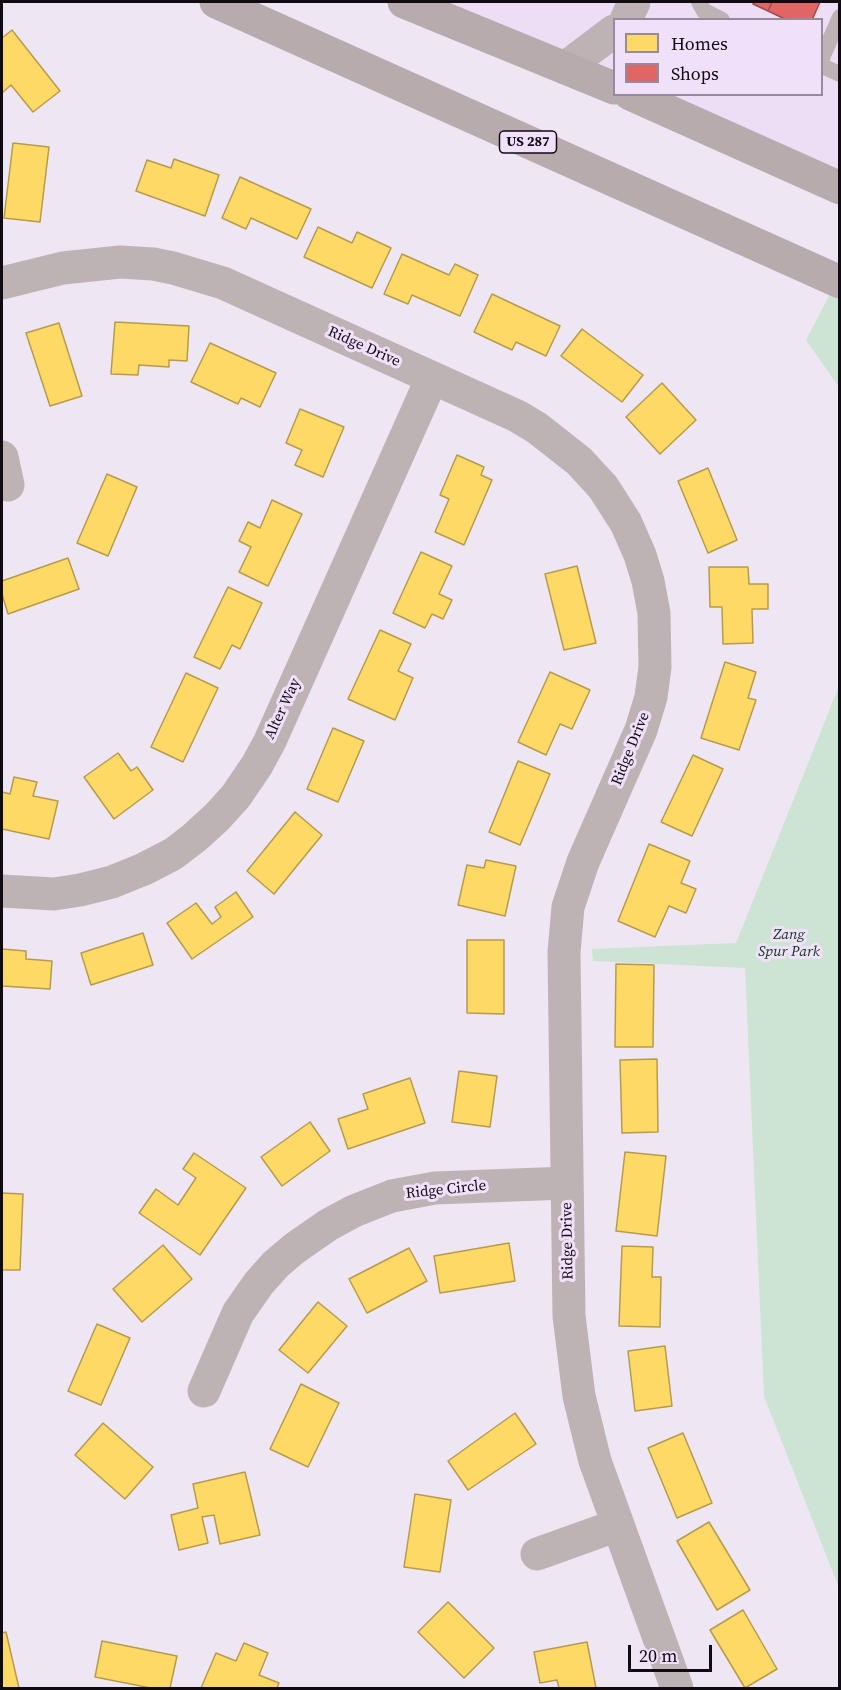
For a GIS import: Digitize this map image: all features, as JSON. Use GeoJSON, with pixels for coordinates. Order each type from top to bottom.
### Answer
{"type":"FeatureCollection","features":[{"type":"Feature","properties":{"kind":"main road","name":"US 287"},"geometry":{"type":"LineString","coordinates":[[216,2],[840,282]]}},
{"type":"Feature","properties":{"kind":"main road"},"geometry":{"type":"LineString","coordinates":[[404,2],[613,87]]}},
{"type":"Feature","properties":{"kind":"main road"},"geometry":{"type":"LineString","coordinates":[[634,96],[840,188]]}},
{"type":"Feature","properties":{"kind":"street"},"geometry":{"type":"LineString","coordinates":[[627,18],[634,2]]}},
{"type":"Feature","properties":{"kind":"street"},"geometry":{"type":"LineString","coordinates":[[565,68],[613,32]]}},
{"type":"Feature","properties":{"kind":"street","name":"Ridge Drive"},"geometry":{"type":"LineString","coordinates":[[2,283],[63,268],[101,263],[153,264],[223,283],[517,416],[537,428],[579,461],[603,488],[626,523],[648,581],[654,613],[655,668],[648,708],[641,730],[583,862],[568,907],[564,952],[569,1316],[579,1396],[595,1461],[676,1689]]}},
{"type":"Feature","properties":{"kind":"street","name":"Alter Way"},"geometry":{"type":"LineString","coordinates":[[2,891],[54,894],[112,882],[172,854],[194,838],[236,796],[270,741],[432,378]]}},
{"type":"Feature","properties":{"kind":"street","name":"Ridge Circle"},"geometry":{"type":"LineString","coordinates":[[204,1390],[238,1313],[259,1283],[295,1248],[328,1225],[354,1211],[392,1196],[435,1188],[567,1183]]}},
{"type":"Feature","properties":{"kind":"street"},"geometry":{"type":"LineString","coordinates":[[537,1554],[618,1525]]}},
{"type":"Feature","properties":{"kind":"lane"},"geometry":{"type":"LineString","coordinates":[[699,2],[704,11],[718,18]]}},
{"type":"Feature","properties":{"kind":"lane"},"geometry":{"type":"LineString","coordinates":[[823,56],[840,16]]}},
{"type":"Feature","properties":{"kind":"lane"},"geometry":{"type":"LineString","coordinates":[[823,66],[840,74]]}},
{"type":"Feature","properties":{"kind":"shaded area"},"geometry":{"type":"Polygon","coordinates":[[[404,2],[839,2],[839,179],[634,96],[823,96],[823,18],[613,18],[613,87],[404,2]]]}},
{"type":"Feature","properties":{"kind":"green space"},"geometry":{"type":"Polygon","coordinates":[[[839,277],[839,387],[806,340],[839,277]]]}},
{"type":"Feature","properties":{"kind":"green space","name":"Zang Spur Park"},"geometry":{"type":"Polygon","coordinates":[[[839,686],[839,1588],[764,1396],[745,968],[593,961],[592,949],[736,943],[839,686]]]}},
{"type":"Feature","properties":{"kind":"building: Homes"},"geometry":{"type":"Polygon","coordinates":[[[12,30],[60,91],[33,112],[11,85],[2,93],[2,38],[12,30]]]}},
{"type":"Feature","properties":{"kind":"building: Homes"},"geometry":{"type":"Polygon","coordinates":[[[13,143],[49,147],[40,222],[4,218],[13,143]]]}},
{"type":"Feature","properties":{"kind":"building: Homes"},"geometry":{"type":"Polygon","coordinates":[[[174,159],[219,175],[205,216],[136,191],[147,160],[171,168],[174,159]]]}},
{"type":"Feature","properties":{"kind":"building: Homes"},"geometry":{"type":"Polygon","coordinates":[[[240,177],[311,209],[297,239],[251,218],[246,229],[222,218],[240,177]]]}},
{"type":"Feature","properties":{"kind":"building: Homes"},"geometry":{"type":"Polygon","coordinates":[[[318,227],[352,243],[357,232],[391,248],[372,288],[304,257],[318,227]]]}},
{"type":"Feature","properties":{"kind":"building: Homes"},"geometry":{"type":"Polygon","coordinates":[[[402,254],[449,275],[455,264],[478,275],[460,316],[412,295],[408,304],[384,294],[402,254]]]}},
{"type":"Feature","properties":{"kind":"building: Homes"},"geometry":{"type":"Polygon","coordinates":[[[492,294],[560,326],[546,356],[516,342],[512,350],[474,332],[492,294]]]}},
{"type":"Feature","properties":{"kind":"building: Homes"},"geometry":{"type":"Polygon","coordinates":[[[115,322],[189,326],[187,361],[169,360],[169,367],[139,365],[138,375],[111,374],[115,322]]]}},
{"type":"Feature","properties":{"kind":"building: Homes"},"geometry":{"type":"Polygon","coordinates":[[[59,323],[82,396],[50,406],[26,333],[59,323]]]}},
{"type":"Feature","properties":{"kind":"building: Homes"},"geometry":{"type":"Polygon","coordinates":[[[582,329],[643,375],[622,402],[561,356],[582,329]]]}},
{"type":"Feature","properties":{"kind":"building: Homes"},"geometry":{"type":"Polygon","coordinates":[[[210,343],[276,373],[260,407],[241,398],[238,404],[191,382],[210,343]]]}},
{"type":"Feature","properties":{"kind":"building: Homes"},"geometry":{"type":"Polygon","coordinates":[[[662,383],[696,420],[660,454],[626,417],[662,383]]]}},
{"type":"Feature","properties":{"kind":"building: Homes"},"geometry":{"type":"Polygon","coordinates":[[[300,409],[344,427],[323,477],[295,465],[302,450],[286,443],[300,409]]]}},
{"type":"Feature","properties":{"kind":"building: Homes"},"geometry":{"type":"Polygon","coordinates":[[[457,455],[484,467],[481,475],[492,480],[464,545],[435,532],[449,499],[440,495],[457,455]]]}},
{"type":"Feature","properties":{"kind":"building: Homes"},"geometry":{"type":"Polygon","coordinates":[[[708,468],[737,540],[708,553],[678,481],[708,468]]]}},
{"type":"Feature","properties":{"kind":"building: Homes"},"geometry":{"type":"Polygon","coordinates":[[[107,474],[137,487],[108,556],[77,543],[107,474]]]}},
{"type":"Feature","properties":{"kind":"building: Homes"},"geometry":{"type":"Polygon","coordinates":[[[272,500],[302,514],[268,586],[239,572],[251,547],[239,541],[248,522],[260,528],[272,500]]]}},
{"type":"Feature","properties":{"kind":"building: Homes"},"geometry":{"type":"Polygon","coordinates":[[[421,552],[452,566],[439,594],[452,600],[443,619],[432,614],[425,628],[393,613],[421,552]]]}},
{"type":"Feature","properties":{"kind":"building: Homes"},"geometry":{"type":"Polygon","coordinates":[[[68,558],[79,589],[8,614],[2,594],[2,581],[68,558]]]}},
{"type":"Feature","properties":{"kind":"building: Homes"},"geometry":{"type":"Polygon","coordinates":[[[577,566],[596,643],[564,650],[545,574],[577,566]]]}},
{"type":"Feature","properties":{"kind":"building: Homes"},"geometry":{"type":"Polygon","coordinates":[[[709,567],[748,567],[749,584],[768,584],[768,609],[752,609],[753,643],[723,644],[722,607],[710,607],[709,567]]]}},
{"type":"Feature","properties":{"kind":"building: Homes"},"geometry":{"type":"Polygon","coordinates":[[[228,587],[262,603],[240,649],[232,645],[220,669],[194,657],[228,587]]]}},
{"type":"Feature","properties":{"kind":"building: Homes"},"geometry":{"type":"Polygon","coordinates":[[[380,630],[411,644],[398,671],[413,678],[395,720],[348,699],[380,630]]]}},
{"type":"Feature","properties":{"kind":"building: Homes"},"geometry":{"type":"Polygon","coordinates":[[[725,662],[756,672],[748,698],[756,700],[739,750],[701,738],[725,662]]]}},
{"type":"Feature","properties":{"kind":"building: Homes"},"geometry":{"type":"Polygon","coordinates":[[[550,672],[590,690],[572,729],[560,724],[546,755],[518,742],[550,672]]]}},
{"type":"Feature","properties":{"kind":"building: Homes"},"geometry":{"type":"Polygon","coordinates":[[[186,673],[218,688],[183,762],[151,747],[186,673]]]}},
{"type":"Feature","properties":{"kind":"building: Homes"},"geometry":{"type":"Polygon","coordinates":[[[333,728],[364,741],[338,802],[307,789],[333,728]]]}},
{"type":"Feature","properties":{"kind":"building: Homes"},"geometry":{"type":"Polygon","coordinates":[[[118,753],[131,771],[137,767],[153,790],[114,819],[84,777],[118,753]]]}},
{"type":"Feature","properties":{"kind":"building: Homes"},"geometry":{"type":"Polygon","coordinates":[[[693,755],[723,769],[692,836],[661,822],[693,755]]]}},
{"type":"Feature","properties":{"kind":"building: Homes"},"geometry":{"type":"Polygon","coordinates":[[[518,761],[550,774],[520,845],[489,832],[518,761]]]}},
{"type":"Feature","properties":{"kind":"building: Homes"},"geometry":{"type":"Polygon","coordinates":[[[14,777],[37,782],[33,796],[58,801],[49,839],[2,829],[2,792],[10,794],[14,777]]]}},
{"type":"Feature","properties":{"kind":"building: Homes"},"geometry":{"type":"Polygon","coordinates":[[[295,812],[322,835],[274,894],[247,871],[295,812]]]}},
{"type":"Feature","properties":{"kind":"building: Homes"},"geometry":{"type":"Polygon","coordinates":[[[649,844],[690,861],[681,883],[696,889],[686,913],[669,906],[655,937],[618,921],[649,844]]]}},
{"type":"Feature","properties":{"kind":"building: Homes"},"geometry":{"type":"Polygon","coordinates":[[[486,860],[516,866],[505,916],[458,905],[467,865],[484,868],[486,860]]]}},
{"type":"Feature","properties":{"kind":"building: Homes"},"geometry":{"type":"Polygon","coordinates":[[[236,892],[253,917],[192,959],[167,923],[196,903],[212,924],[221,917],[215,907],[236,892]]]}},
{"type":"Feature","properties":{"kind":"building: Homes"},"geometry":{"type":"Polygon","coordinates":[[[143,933],[153,965],[91,985],[81,953],[143,933]]]}},
{"type":"Feature","properties":{"kind":"building: Homes"},"geometry":{"type":"Polygon","coordinates":[[[467,940],[504,940],[504,1014],[467,1013],[467,940]]]}},
{"type":"Feature","properties":{"kind":"building: Homes"},"geometry":{"type":"Polygon","coordinates":[[[2,949],[26,951],[26,959],[52,961],[50,989],[2,986],[2,949]]]}},
{"type":"Feature","properties":{"kind":"building: Homes"},"geometry":{"type":"Polygon","coordinates":[[[616,964],[654,965],[653,1047],[615,1047],[616,964]]]}},
{"type":"Feature","properties":{"kind":"building: Homes"},"geometry":{"type":"Polygon","coordinates":[[[657,1059],[658,1132],[622,1133],[620,1060],[657,1059]]]}},
{"type":"Feature","properties":{"kind":"building: Homes"},"geometry":{"type":"Polygon","coordinates":[[[459,1071],[497,1076],[490,1127],[452,1122],[459,1071]]]}},
{"type":"Feature","properties":{"kind":"building: Homes"},"geometry":{"type":"Polygon","coordinates":[[[410,1078],[425,1123],[348,1149],[338,1119],[368,1109],[363,1094],[410,1078]]]}},
{"type":"Feature","properties":{"kind":"building: Homes"},"geometry":{"type":"Polygon","coordinates":[[[310,1122],[330,1151],[282,1186],[261,1157],[310,1122]]]}},
{"type":"Feature","properties":{"kind":"building: Homes"},"geometry":{"type":"Polygon","coordinates":[[[625,1152],[666,1156],[657,1236],[616,1231],[625,1152]]]}},
{"type":"Feature","properties":{"kind":"building: Homes"},"geometry":{"type":"Polygon","coordinates":[[[194,1153],[246,1188],[200,1255],[139,1213],[156,1189],[178,1205],[196,1178],[183,1169],[194,1153]]]}},
{"type":"Feature","properties":{"kind":"building: Homes"},"geometry":{"type":"Polygon","coordinates":[[[2,1193],[23,1194],[20,1270],[2,1270],[2,1193]]]}},
{"type":"Feature","properties":{"kind":"building: Homes"},"geometry":{"type":"Polygon","coordinates":[[[509,1243],[515,1281],[440,1293],[434,1256],[509,1243]]]}},
{"type":"Feature","properties":{"kind":"building: Homes"},"geometry":{"type":"Polygon","coordinates":[[[163,1245],[192,1279],[142,1322],[113,1289],[163,1245]]]}},
{"type":"Feature","properties":{"kind":"building: Homes"},"geometry":{"type":"Polygon","coordinates":[[[622,1246],[653,1247],[652,1277],[661,1277],[660,1327],[619,1326],[622,1246]]]}},
{"type":"Feature","properties":{"kind":"building: Homes"},"geometry":{"type":"Polygon","coordinates":[[[409,1248],[427,1281],[367,1313],[349,1279],[409,1248]]]}},
{"type":"Feature","properties":{"kind":"building: Homes"},"geometry":{"type":"Polygon","coordinates":[[[318,1302],[347,1326],[308,1373],[279,1350],[318,1302]]]}},
{"type":"Feature","properties":{"kind":"building: Homes"},"geometry":{"type":"Polygon","coordinates":[[[97,1324],[130,1338],[101,1405],[68,1391],[97,1324]]]}},
{"type":"Feature","properties":{"kind":"building: Homes"},"geometry":{"type":"Polygon","coordinates":[[[665,1346],[672,1406],[635,1411],[628,1351],[665,1346]]]}},
{"type":"Feature","properties":{"kind":"building: Homes"},"geometry":{"type":"Polygon","coordinates":[[[301,1384],[339,1403],[308,1467],[270,1449],[301,1384]]]}},
{"type":"Feature","properties":{"kind":"building: Homes"},"geometry":{"type":"Polygon","coordinates":[[[515,1413],[536,1444],[468,1490],[448,1461],[515,1413]]]}},
{"type":"Feature","properties":{"kind":"building: Homes"},"geometry":{"type":"Polygon","coordinates":[[[103,1423],[153,1467],[125,1499],[75,1455],[103,1423]]]}},
{"type":"Feature","properties":{"kind":"building: Homes"},"geometry":{"type":"Polygon","coordinates":[[[683,1433],[712,1503],[677,1518],[648,1448],[683,1433]]]}},
{"type":"Feature","properties":{"kind":"building: Homes"},"geometry":{"type":"Polygon","coordinates":[[[245,1472],[260,1535],[220,1544],[214,1515],[202,1517],[208,1543],[179,1550],[171,1515],[198,1508],[193,1484],[245,1472]]]}},
{"type":"Feature","properties":{"kind":"building: Homes"},"geometry":{"type":"Polygon","coordinates":[[[415,1494],[451,1500],[440,1572],[404,1567],[415,1494]]]}},
{"type":"Feature","properties":{"kind":"building: Homes"},"geometry":{"type":"Polygon","coordinates":[[[709,1522],[750,1590],[717,1610],[677,1541],[709,1522]]]}},
{"type":"Feature","properties":{"kind":"building: Homes"},"geometry":{"type":"Polygon","coordinates":[[[448,1602],[494,1648],[464,1678],[418,1632],[448,1602]]]}},
{"type":"Feature","properties":{"kind":"building: Homes"},"geometry":{"type":"Polygon","coordinates":[[[743,1610],[777,1669],[745,1688],[710,1630],[743,1610]]]}},
{"type":"Feature","properties":{"kind":"building: Homes"},"geometry":{"type":"Polygon","coordinates":[[[6,1632],[19,1688],[2,1688],[2,1633],[6,1632]]]}},
{"type":"Feature","properties":{"kind":"building: Homes"},"geometry":{"type":"Polygon","coordinates":[[[102,1641],[177,1656],[170,1688],[151,1688],[95,1677],[102,1641]]]}},
{"type":"Feature","properties":{"kind":"building: Homes"},"geometry":{"type":"Polygon","coordinates":[[[587,1642],[596,1688],[559,1688],[557,1680],[540,1683],[534,1652],[587,1642]]]}},
{"type":"Feature","properties":{"kind":"building: Homes"},"geometry":{"type":"Polygon","coordinates":[[[244,1643],[268,1653],[259,1675],[279,1683],[277,1688],[201,1688],[216,1653],[236,1661],[244,1643]]]}},
{"type":"Feature","properties":{"kind":"building: Shops"},"geometry":{"type":"Polygon","coordinates":[[[754,2],[772,2],[768,11],[753,4],[754,2]]]}},
{"type":"Feature","properties":{"kind":"building: Shops"},"geometry":{"type":"Polygon","coordinates":[[[772,2],[820,2],[813,18],[783,18],[768,11],[772,2]]]}}]}
